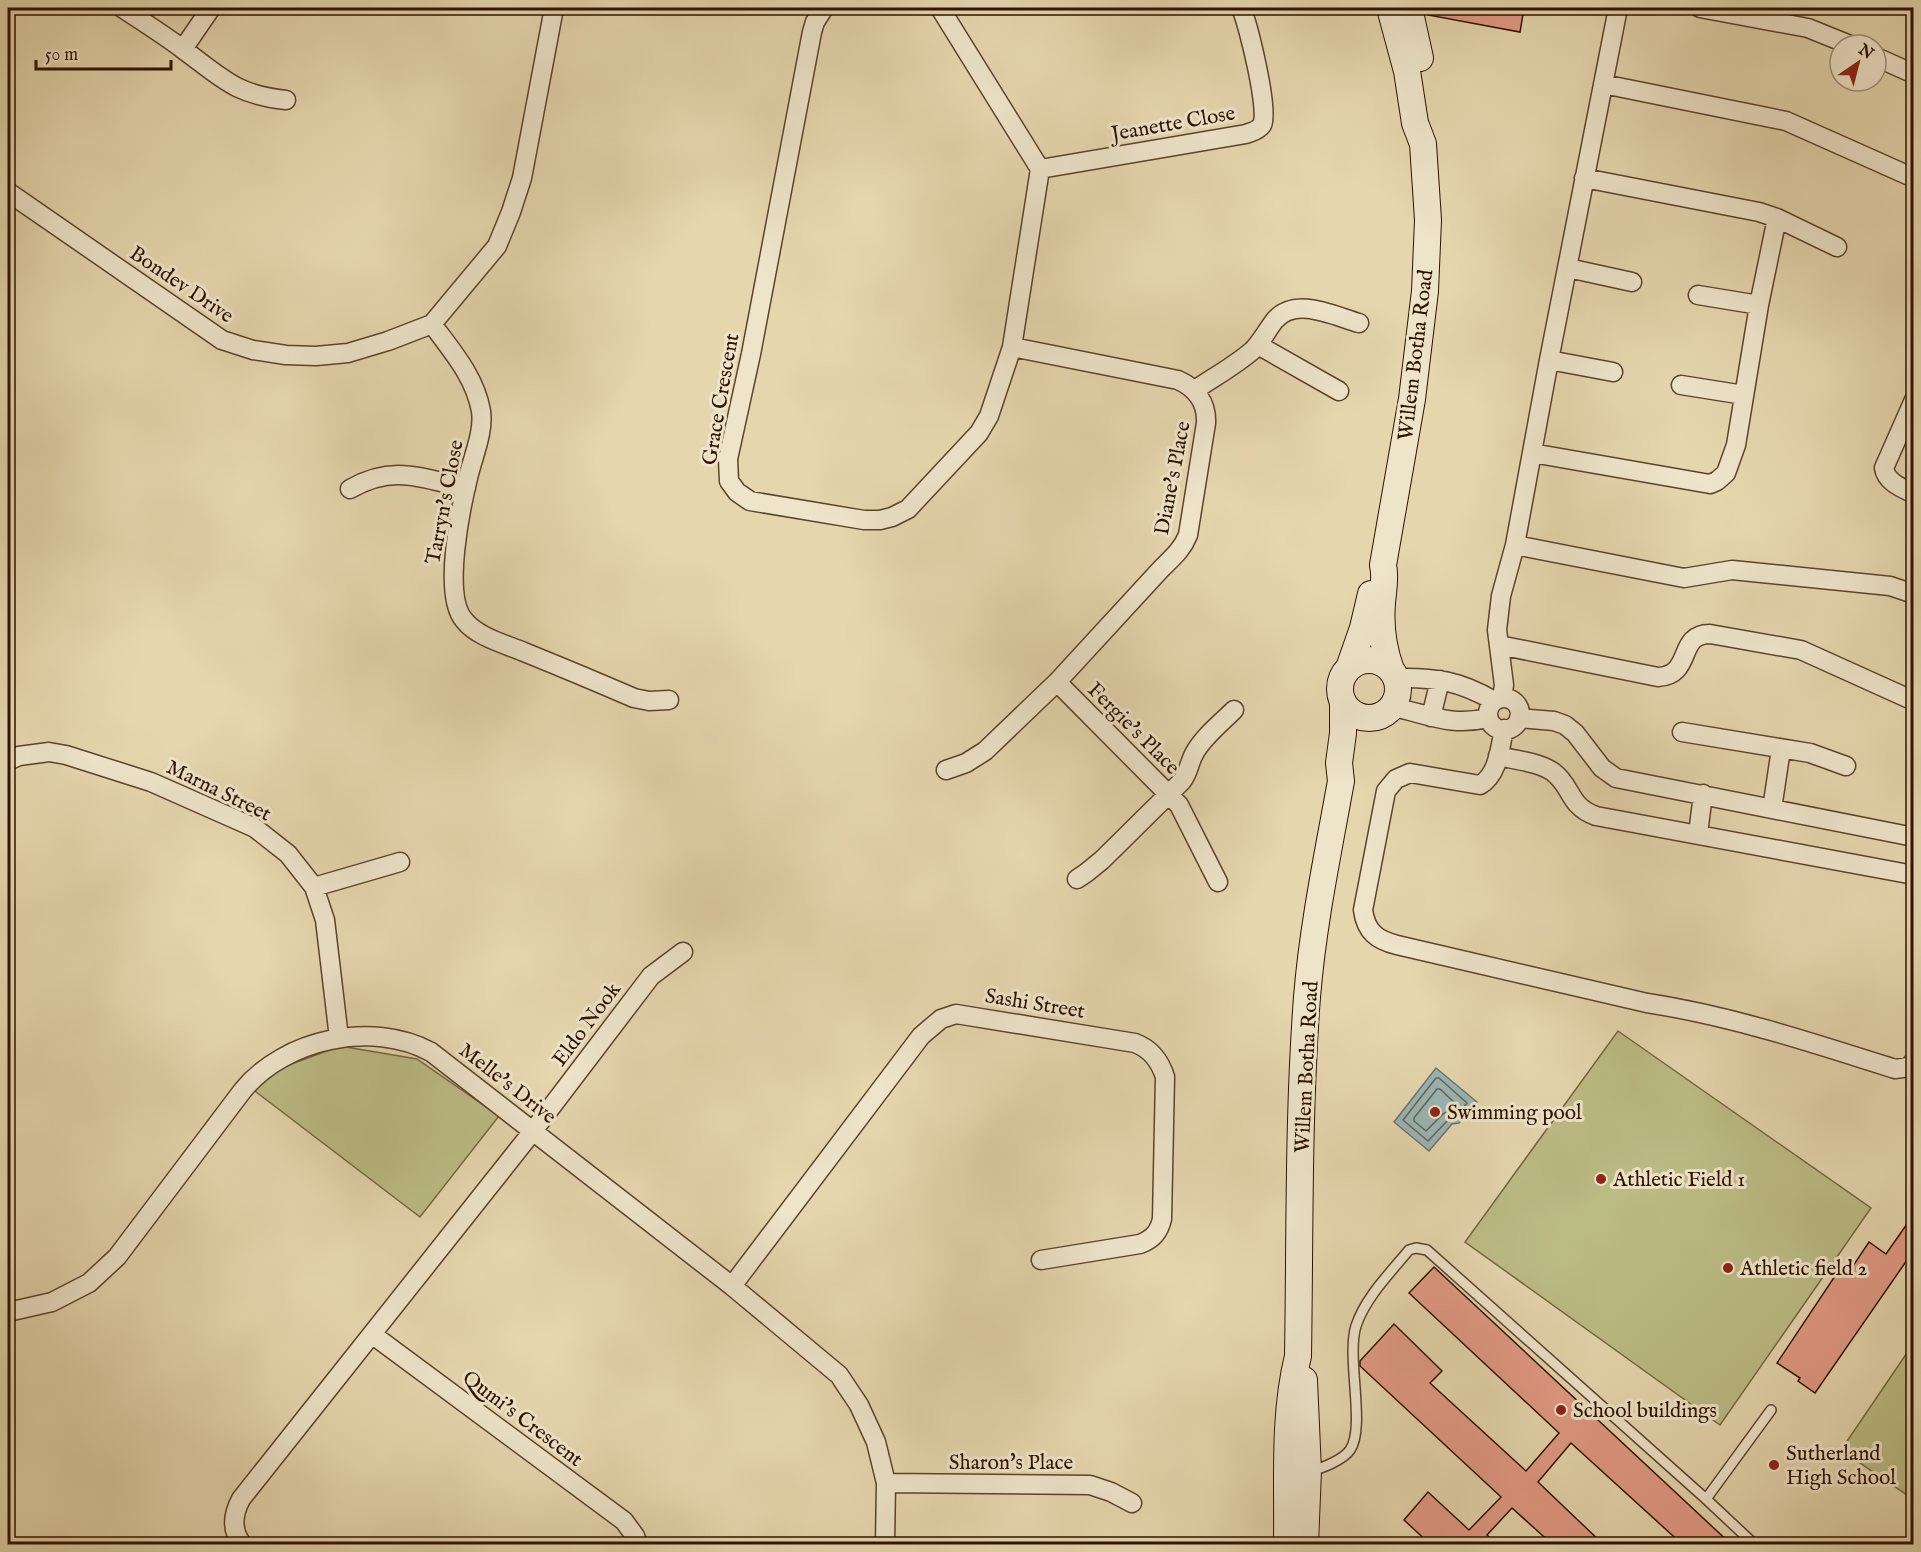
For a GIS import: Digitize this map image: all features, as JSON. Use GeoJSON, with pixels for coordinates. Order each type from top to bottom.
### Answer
{"type":"FeatureCollection","features":[{"type":"Feature","properties":{"kind":"street"},"geometry":{"type":"LineString","coordinates":[[122,8],[183,49],[230,85],[265,98],[286,100]]}},
{"type":"Feature","properties":{"kind":"street"},"geometry":{"type":"LineString","coordinates":[[183,49],[211,8]]}},
{"type":"Feature","properties":{"kind":"street","name":"Bondev Drive"},"geometry":{"type":"LineString","coordinates":[[8,192],[222,340],[253,350],[286,355],[316,356],[348,353],[388,341],[432,324],[497,246],[522,178],[554,8]]}},
{"type":"Feature","properties":{"kind":"street","name":"Grace Crescent"},"geometry":{"type":"LineString","coordinates":[[824,8],[812,32],[751,354],[728,459],[729,482],[737,492],[750,501],[767,505],[864,520],[880,520],[908,508],[979,433],[989,416],[1012,347],[1040,169]]}},
{"type":"Feature","properties":{"kind":"street"},"geometry":{"type":"LineString","coordinates":[[940,8],[1040,169]]}},
{"type":"Feature","properties":{"kind":"street","name":"Jeanette Close"},"geometry":{"type":"LineString","coordinates":[[1040,169],[1246,134],[1257,130],[1262,125],[1264,111],[1249,30],[1241,8]]}},
{"type":"Feature","properties":{"kind":"street","name":"Willem Botha Road"},"geometry":{"type":"LineString","coordinates":[[1390,8],[1407,71],[1415,123],[1423,144],[1428,220],[1425,291],[1412,399],[1383,565],[1385,574],[1381,604],[1382,634],[1384,652],[1393,674]]}},
{"type":"Feature","properties":{"kind":"street","name":"Willem Botha Road"},"geometry":{"type":"LineString","coordinates":[[1409,8],[1428,100],[1430,122],[1423,144]]}},
{"type":"Feature","properties":{"kind":"street"},"geometry":{"type":"LineString","coordinates":[[1384,712],[1397,698],[1398,688],[1393,674],[1384,664],[1375,660],[1365,660],[1349,668],[1340,684],[1343,702],[1349,710],[1366,718],[1384,712],[1460,723],[1495,706],[1513,701],[1517,706],[1519,718],[1512,728],[1504,729],[1492,724],[1495,706],[1504,685],[1497,630],[1501,596],[1515,545],[1618,8]]}},
{"type":"Feature","properties":{"kind":"street"},"geometry":{"type":"LineString","coordinates":[[1700,8],[1809,28],[1828,36]]}},
{"type":"Feature","properties":{"kind":"street"},"geometry":{"type":"LineString","coordinates":[[1888,62],[1914,74]]}},
{"type":"Feature","properties":{"kind":"street"},"geometry":{"type":"LineString","coordinates":[[1603,84],[1786,121],[1914,178]]}},
{"type":"Feature","properties":{"kind":"street"},"geometry":{"type":"LineString","coordinates":[[1584,178],[1759,212],[1777,218],[1837,247]]}},
{"type":"Feature","properties":{"kind":"street"},"geometry":{"type":"LineString","coordinates":[[1532,453],[1710,484],[1718,481],[1726,473],[1732,461],[1777,218]]}},
{"type":"Feature","properties":{"kind":"street"},"geometry":{"type":"LineString","coordinates":[[1568,268],[1632,282]]}},
{"type":"Feature","properties":{"kind":"street"},"geometry":{"type":"LineString","coordinates":[[1698,295],[1760,305]]}},
{"type":"Feature","properties":{"kind":"street"},"geometry":{"type":"LineString","coordinates":[[1012,347],[1178,380],[1195,390],[1251,352],[1284,312],[1306,308],[1359,322]]}},
{"type":"Feature","properties":{"kind":"street","name":"Tarryn's Close"},"geometry":{"type":"LineString","coordinates":[[432,324],[469,376],[481,412],[482,425],[466,488],[452,575],[457,608],[464,621],[500,641],[634,698],[649,701],[669,700]]}},
{"type":"Feature","properties":{"kind":"street"},"geometry":{"type":"LineString","coordinates":[[1258,345],[1339,391]]}},
{"type":"Feature","properties":{"kind":"street"},"geometry":{"type":"LineString","coordinates":[[1549,360],[1613,372]]}},
{"type":"Feature","properties":{"kind":"street"},"geometry":{"type":"LineString","coordinates":[[1682,385],[1744,395]]}},
{"type":"Feature","properties":{"kind":"street","name":"Diane's Place"},"geometry":{"type":"LineString","coordinates":[[946,770],[966,763],[985,751],[1057,682],[1184,545],[1190,524],[1206,423],[1206,413],[1195,390]]}},
{"type":"Feature","properties":{"kind":"street"},"geometry":{"type":"LineString","coordinates":[[1914,400],[1884,468],[1884,473],[1890,481],[1914,494]]}},
{"type":"Feature","properties":{"kind":"street"},"geometry":{"type":"LineString","coordinates":[[350,489],[381,475],[407,474],[466,488]]}},
{"type":"Feature","properties":{"kind":"street"},"geometry":{"type":"LineString","coordinates":[[1515,545],[1684,578],[1732,570],[1890,586],[1914,594]]}},
{"type":"Feature","properties":{"kind":"street","name":"Willem Botha Road"},"geometry":{"type":"LineString","coordinates":[[1349,668],[1363,628],[1372,588],[1378,571],[1383,565]]}},
{"type":"Feature","properties":{"kind":"street"},"geometry":{"type":"LineString","coordinates":[[1499,645],[1665,676],[1676,672],[1694,639],[1702,634],[1710,634],[1801,650],[1914,701]]}},
{"type":"Feature","properties":{"kind":"street"},"geometry":{"type":"LineString","coordinates":[[1393,674],[1440,680],[1473,688],[1495,706]]}},
{"type":"Feature","properties":{"kind":"street"},"geometry":{"type":"LineString","coordinates":[[1431,717],[1440,680]]}},
{"type":"Feature","properties":{"kind":"street","name":"Fergie's Place"},"geometry":{"type":"LineString","coordinates":[[1057,682],[1174,800],[1218,882]]}},
{"type":"Feature","properties":{"kind":"street","name":"Willem Botha Road"},"geometry":{"type":"LineString","coordinates":[[1341,781],[1339,763],[1343,733],[1343,702]]}},
{"type":"Feature","properties":{"kind":"street"},"geometry":{"type":"LineString","coordinates":[[1077,879],[1174,800],[1189,771],[1193,755],[1234,710]]}},
{"type":"Feature","properties":{"kind":"street","name":"Willem Botha Road"},"geometry":{"type":"LineString","coordinates":[[1287,1545],[1289,1413],[1291,1386],[1298,1356],[1303,1067],[1307,996],[1316,914],[1341,781],[1358,745],[1384,712]]}},
{"type":"Feature","properties":{"kind":"street"},"geometry":{"type":"LineString","coordinates":[[1519,718],[1554,721],[1565,725],[1575,733],[1602,768],[1616,778],[1914,837]]}},
{"type":"Feature","properties":{"kind":"street"},"geometry":{"type":"LineString","coordinates":[[1504,729],[1493,772],[1480,785],[1410,773],[1396,779],[1386,790],[1363,910],[1367,928],[1374,935],[1382,941],[1397,945],[1647,1003],[1686,1009],[1804,1041],[1895,1069],[1909,1067],[1914,1061]]}},
{"type":"Feature","properties":{"kind":"street"},"geometry":{"type":"LineString","coordinates":[[1682,732],[1810,753],[1846,766]]}},
{"type":"Feature","properties":{"kind":"street"},"geometry":{"type":"LineString","coordinates":[[1772,809],[1781,749]]}},
{"type":"Feature","properties":{"kind":"street","name":"Marna Street"},"geometry":{"type":"LineString","coordinates":[[8,761],[19,756],[49,752],[66,755],[151,782],[255,828],[288,854],[314,887],[325,920],[329,937],[339,1038]]}},
{"type":"Feature","properties":{"kind":"street"},"geometry":{"type":"LineString","coordinates":[[1498,756],[1552,771],[1578,806],[1588,813],[1605,818],[1914,875]]}},
{"type":"Feature","properties":{"kind":"street"},"geometry":{"type":"LineString","coordinates":[[1698,834],[1703,795]]}},
{"type":"Feature","properties":{"kind":"street"},"geometry":{"type":"LineString","coordinates":[[314,887],[400,862]]}},
{"type":"Feature","properties":{"kind":"street","name":"Eldo Nook"},"geometry":{"type":"LineString","coordinates":[[533,1131],[651,976],[683,952]]}},
{"type":"Feature","properties":{"kind":"street","name":"Sashi Street"},"geometry":{"type":"LineString","coordinates":[[732,1286],[921,1036],[941,1019],[956,1014],[1135,1043],[1149,1050],[1162,1067],[1165,1077],[1160,1228],[1150,1240],[1140,1244],[1041,1260]]}},
{"type":"Feature","properties":{"kind":"street","name":"Melle's Drive"},"geometry":{"type":"LineString","coordinates":[[8,1312],[52,1302],[89,1283],[117,1257],[254,1076],[265,1067],[301,1048],[339,1038],[377,1036],[422,1047],[732,1286],[839,1375],[851,1390],[876,1442],[886,1483],[885,1545]]}},
{"type":"Feature","properties":{"kind":"street"},"geometry":{"type":"LineString","coordinates":[[242,1545],[235,1533],[234,1522],[236,1509],[242,1499],[533,1131]]}},
{"type":"Feature","properties":{"kind":"street","name":"Qumi's Crescent"},"geometry":{"type":"LineString","coordinates":[[373,1335],[624,1521],[635,1536],[638,1545]]}},
{"type":"Feature","properties":{"kind":"street","name":"Willem Botha Road"},"geometry":{"type":"LineString","coordinates":[[1298,1356],[1305,1387],[1308,1471],[1305,1545]]}},
{"type":"Feature","properties":{"kind":"street","name":"Sharon's Place"},"geometry":{"type":"LineString","coordinates":[[886,1483],[1090,1485],[1111,1492],[1132,1503]]}},
{"type":"Feature","properties":{"kind":"lane"},"geometry":{"type":"LineString","coordinates":[[1308,1471],[1342,1457],[1350,1451],[1356,1423],[1352,1341],[1355,1328],[1365,1306],[1408,1250],[1416,1248],[1427,1250],[1706,1499],[1754,1545]]}},
{"type":"Feature","properties":{"kind":"lane"},"geometry":{"type":"LineString","coordinates":[[1706,1499],[1771,1410]]}},
{"type":"Feature","properties":{"kind":"green space"},"geometry":{"type":"Polygon","coordinates":[[[1618,1031],[1871,1208],[1720,1425],[1465,1242],[1618,1031]]]}},
{"type":"Feature","properties":{"kind":"green space"},"geometry":{"type":"Polygon","coordinates":[[[340,1046],[417,1059],[499,1116],[420,1217],[243,1082],[340,1046]]]}},
{"type":"Feature","properties":{"kind":"green space"},"geometry":{"type":"Polygon","coordinates":[[[1913,1344],[1913,1499],[1841,1450],[1913,1344]]]}},
{"type":"Feature","properties":{"kind":"water","name":"Swimming pool"},"geometry":{"type":"Polygon","coordinates":[[[1436,1068],[1477,1102],[1459,1123],[1452,1124],[1429,1151],[1394,1122],[1436,1068]]]}},
{"type":"Feature","properties":{"kind":"building"},"geometry":{"type":"Polygon","coordinates":[[[1428,8],[1524,8],[1520,32],[1428,15],[1428,8]]]}},
{"type":"Feature","properties":{"kind":"building"},"geometry":{"type":"Polygon","coordinates":[[[1914,1214],[1914,1250],[1815,1393],[1798,1381],[1800,1378],[1777,1363],[1839,1270],[1847,1275],[1869,1242],[1886,1254],[1914,1214]]]}},
{"type":"Feature","properties":{"kind":"building","name":"School buildings"},"geometry":{"type":"Polygon","coordinates":[[[1434,1267],[1732,1545],[1683,1545],[1571,1443],[1538,1482],[1604,1545],[1553,1545],[1512,1508],[1487,1535],[1498,1545],[1431,1545],[1404,1520],[1428,1492],[1469,1530],[1501,1497],[1360,1366],[1360,1361],[1394,1324],[1442,1371],[1430,1383],[1526,1471],[1559,1433],[1409,1293],[1434,1267]]]}},
{"type":"Feature","properties":{"kind":"place","name":"Swimming pool"},"geometry":{"type":"Point","coordinates":[1435,1112]}},
{"type":"Feature","properties":{"kind":"place","name":"Athletic Field 1"},"geometry":{"type":"Point","coordinates":[1601,1179]}},
{"type":"Feature","properties":{"kind":"place","name":"Athletic field 2"},"geometry":{"type":"Point","coordinates":[1728,1268]}},
{"type":"Feature","properties":{"kind":"place","name":"School buildings"},"geometry":{"type":"Point","coordinates":[1561,1410]}},
{"type":"Feature","properties":{"kind":"place","name":"Sutherland High School"},"geometry":{"type":"Point","coordinates":[1774,1465]}}]}
